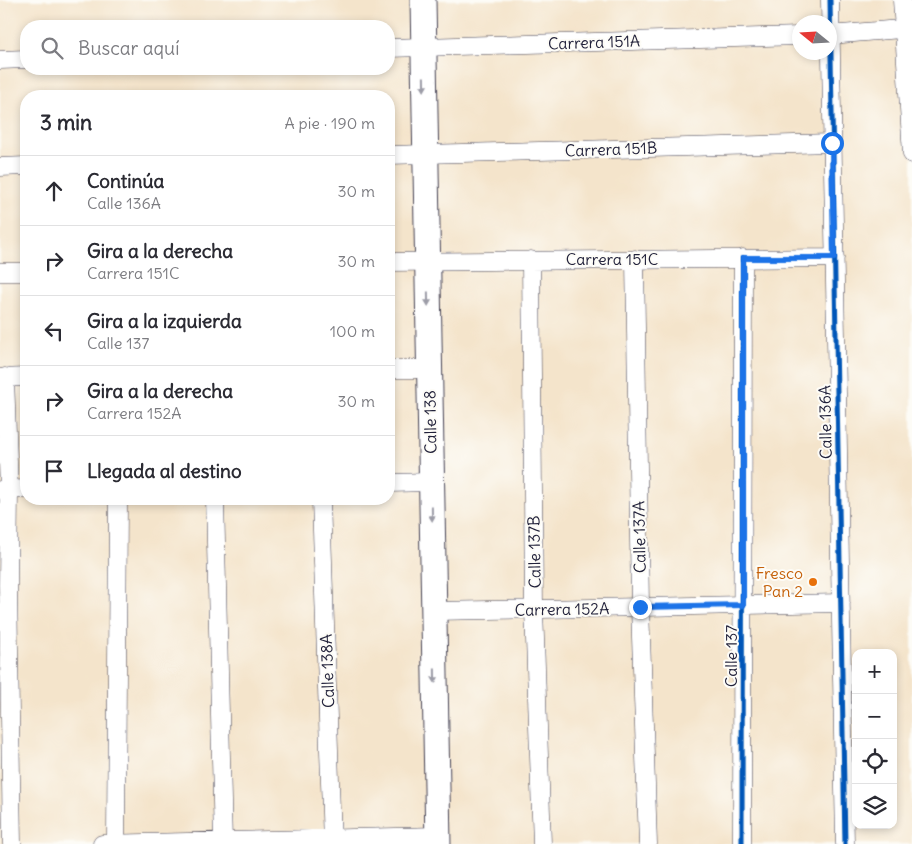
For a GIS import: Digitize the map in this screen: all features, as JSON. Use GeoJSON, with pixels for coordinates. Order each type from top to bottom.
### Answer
{"type":"FeatureCollection","features":[{"type":"Feature","properties":{"kind":"main road","name":"Calle 138"},"geometry":{"type":"LineString","coordinates":[[422,0],[438,840]]}},
{"type":"Feature","properties":{"kind":"street","name":"Calle 136A"},"geometry":{"type":"LineString","coordinates":[[830,0],[830,15]]}},
{"type":"Feature","properties":{"kind":"street"},"geometry":{"type":"LineString","coordinates":[[902,0],[908,28],[912,154]]}},
{"type":"Feature","properties":{"kind":"street"},"geometry":{"type":"LineString","coordinates":[[837,34],[908,28]]}},
{"type":"Feature","properties":{"kind":"street","name":"Carrera 151A"},"geometry":{"type":"LineString","coordinates":[[395,48],[792,36]]}},
{"type":"Feature","properties":{"kind":"street"},"geometry":{"type":"LineString","coordinates":[[0,60],[20,59]]}},
{"type":"Feature","properties":{"kind":"street","name":"Calle 136A"},"geometry":{"type":"LineString","coordinates":[[830,60],[845,844]]}},
{"type":"Feature","properties":{"kind":"street","name":"Carrera 151B"},"geometry":{"type":"LineString","coordinates":[[395,155],[832,143]]}},
{"type":"Feature","properties":{"kind":"street"},"geometry":{"type":"LineString","coordinates":[[0,167],[20,166]]}},
{"type":"Feature","properties":{"kind":"street","name":"Calle 137"},"geometry":{"type":"LineString","coordinates":[[742,844],[743,258]]}},
{"type":"Feature","properties":{"kind":"street","name":"Carrera 151C"},"geometry":{"type":"LineString","coordinates":[[395,262],[834,258]]}},
{"type":"Feature","properties":{"kind":"street","name":"Calle 137A"},"geometry":{"type":"LineString","coordinates":[[635,259],[640,607],[648,844]]}},
{"type":"Feature","properties":{"kind":"street","name":"Calle 137B"},"geometry":{"type":"LineString","coordinates":[[531,260],[534,609],[542,844]]}},
{"type":"Feature","properties":{"kind":"street"},"geometry":{"type":"LineString","coordinates":[[0,272],[20,272]]}},
{"type":"Feature","properties":{"kind":"street"},"geometry":{"type":"LineString","coordinates":[[395,370],[429,369]]}},
{"type":"Feature","properties":{"kind":"street"},"geometry":{"type":"LineString","coordinates":[[12,844],[5,791],[4,585],[12,489],[2,377],[20,377]]}},
{"type":"Feature","properties":{"kind":"street"},"geometry":{"type":"LineString","coordinates":[[395,483],[432,482]]}},
{"type":"Feature","properties":{"kind":"street"},"geometry":{"type":"LineString","coordinates":[[116,844],[118,505]]}},
{"type":"Feature","properties":{"kind":"street"},"geometry":{"type":"LineString","coordinates":[[215,505],[223,843]]}},
{"type":"Feature","properties":{"kind":"street","name":"Calle 138A"},"geometry":{"type":"LineString","coordinates":[[321,505],[332,841]]}},
{"type":"Feature","properties":{"kind":"street","name":"Carrera 152A"},"geometry":{"type":"LineString","coordinates":[[434,611],[841,604]]}},
{"type":"Feature","properties":{"kind":"street"},"geometry":{"type":"LineString","coordinates":[[102,844],[438,840]]}},
{"type":"Feature","properties":{"kind":"cycle path"},"geometry":{"type":"LineString","coordinates":[[830,0],[845,844]]}},
{"type":"Feature","properties":{"kind":"cycle path"},"geometry":{"type":"LineString","coordinates":[[742,844],[743,258]]}},
{"type":"Feature","properties":{"kind":"place","name":"Fresco Pan 2"},"geometry":{"type":"Point","coordinates":[813,582]}},
{"type":"Feature","properties":{"kind":"route"},"geometry":{"type":"LineString","coordinates":[[640,607],[743,605],[743,258],[834,258],[832,143]]}}]}
